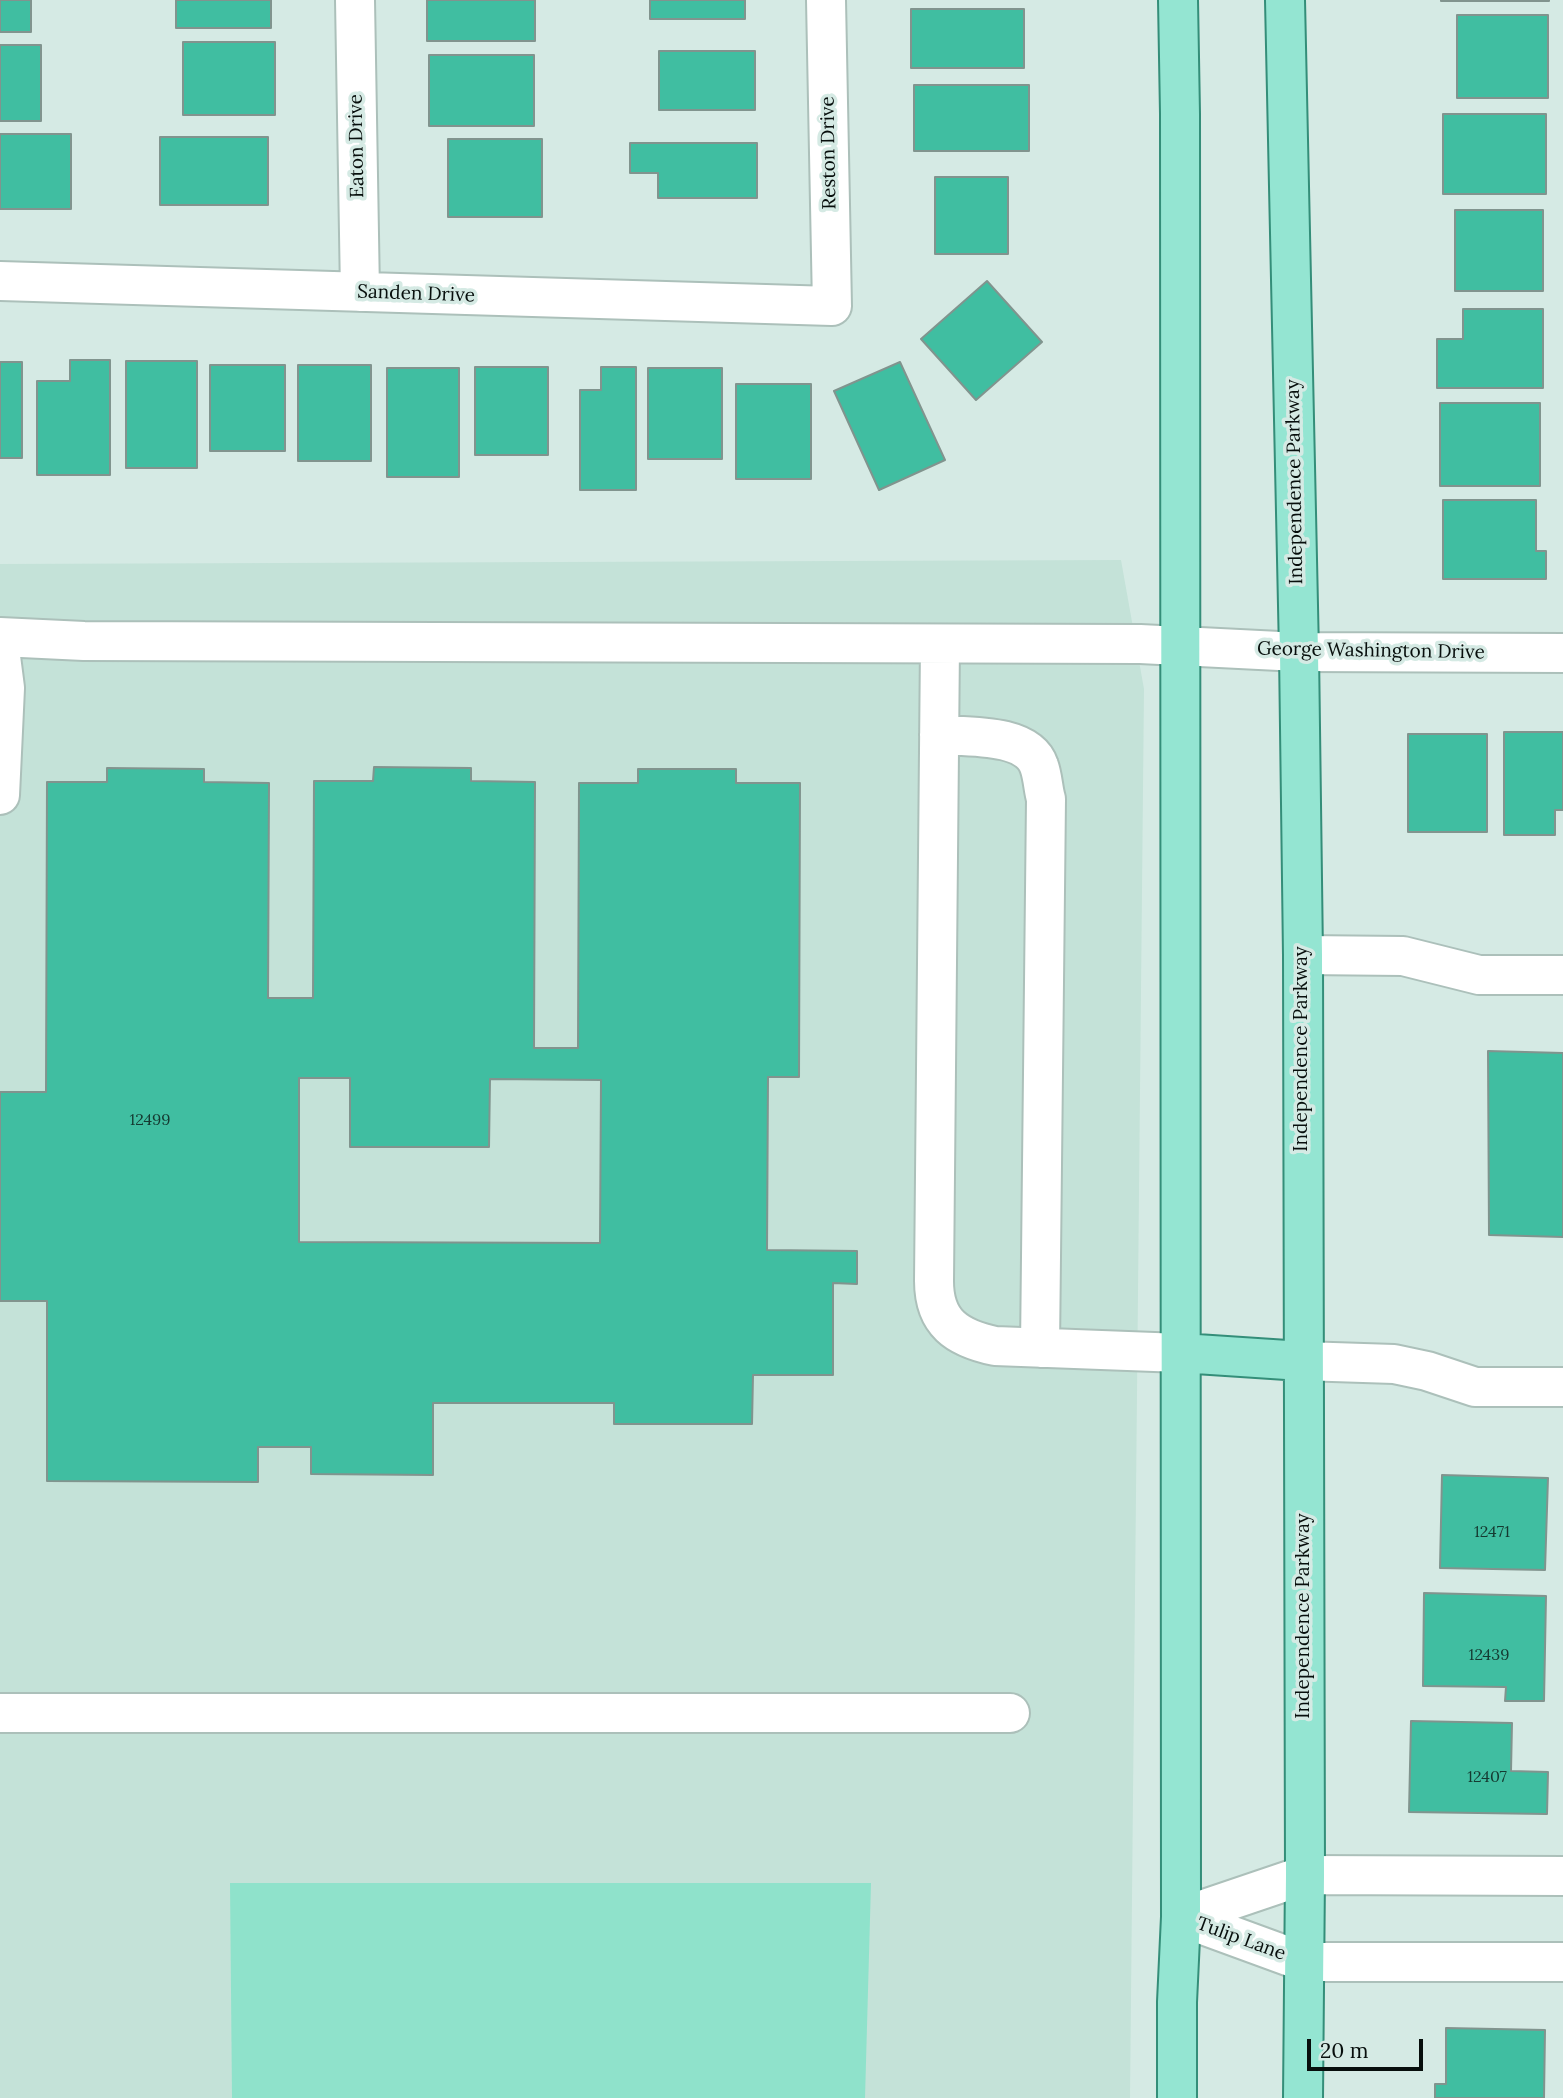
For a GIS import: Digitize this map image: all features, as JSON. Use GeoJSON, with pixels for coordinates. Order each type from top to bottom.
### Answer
{"type":"FeatureCollection","features":[{"type":"Feature","properties":{"kind":"main road"},"geometry":{"type":"LineString","coordinates":[[1177,2098],[1177,2002],[1181,1917],[1178,0]]}},
{"type":"Feature","properties":{"kind":"main road","name":"Independence Parkway"},"geometry":{"type":"LineString","coordinates":[[1285,0],[1303,955],[1303,2098]]}},
{"type":"Feature","properties":{"kind":"main road"},"geometry":{"type":"LineString","coordinates":[[1181,1353],[1302,1361]]}},
{"type":"Feature","properties":{"kind":"street","name":"Eaton Drive"},"geometry":{"type":"LineString","coordinates":[[355,0],[360,292]]}},
{"type":"Feature","properties":{"kind":"street","name":"Reston Drive"},"geometry":{"type":"LineString","coordinates":[[826,0],[832,306]]}},
{"type":"Feature","properties":{"kind":"street","name":"Sanden Drive"},"geometry":{"type":"LineString","coordinates":[[0,281],[832,306]]}},
{"type":"Feature","properties":{"kind":"street","name":"George Washington Drive"},"geometry":{"type":"LineString","coordinates":[[0,637],[84,640],[1179,646],[1299,652],[1563,653]]}},
{"type":"Feature","properties":{"kind":"street"},"geometry":{"type":"LineString","coordinates":[[940,644],[934,1291],[938,1306],[946,1323],[958,1334],[995,1346],[1181,1353]]}},
{"type":"Feature","properties":{"kind":"street"},"geometry":{"type":"LineString","coordinates":[[0,649],[5,688],[0,795]]}},
{"type":"Feature","properties":{"kind":"street"},"geometry":{"type":"LineString","coordinates":[[939,735],[1005,739],[1024,748],[1039,764],[1045,799],[1040,1348]]}},
{"type":"Feature","properties":{"kind":"street"},"geometry":{"type":"LineString","coordinates":[[1303,955],[1404,956],[1479,975],[1563,975]]}},
{"type":"Feature","properties":{"kind":"street"},"geometry":{"type":"LineString","coordinates":[[1302,1361],[1394,1364],[1427,1371],[1475,1387],[1563,1387]]}},
{"type":"Feature","properties":{"kind":"street"},"geometry":{"type":"LineString","coordinates":[[0,1713],[1010,1713]]}},
{"type":"Feature","properties":{"kind":"street","name":"Tulip Lane"},"geometry":{"type":"LineString","coordinates":[[1181,1917],[1305,1875],[1563,1876]]}},
{"type":"Feature","properties":{"kind":"street","name":"Tulip Lane"},"geometry":{"type":"LineString","coordinates":[[1181,1917],[1304,1962],[1563,1962]]}},
{"type":"Feature","properties":{"kind":"shaded area"},"geometry":{"type":"Polygon","coordinates":[[[1121,560],[1144,689],[1130,2098],[0,2098],[0,564],[1121,560]]]}},
{"type":"Feature","properties":{"kind":"green space"},"geometry":{"type":"Polygon","coordinates":[[[230,1883],[871,1883],[865,2098],[232,2098],[230,1883]]]}},
{"type":"Feature","properties":{"kind":"building"},"geometry":{"type":"Polygon","coordinates":[[[0,0],[31,0],[31,32],[0,32],[0,0]]]}},
{"type":"Feature","properties":{"kind":"building"},"geometry":{"type":"Polygon","coordinates":[[[176,0],[271,0],[271,28],[176,28],[176,0]]]}},
{"type":"Feature","properties":{"kind":"building"},"geometry":{"type":"Polygon","coordinates":[[[427,0],[535,0],[535,41],[427,41],[427,0]]]}},
{"type":"Feature","properties":{"kind":"building"},"geometry":{"type":"Polygon","coordinates":[[[650,0],[745,0],[745,19],[650,19],[650,0]]]}},
{"type":"Feature","properties":{"kind":"building"},"geometry":{"type":"Polygon","coordinates":[[[1549,0],[1549,1],[1441,1],[1549,0]]]}},
{"type":"Feature","properties":{"kind":"building"},"geometry":{"type":"Polygon","coordinates":[[[911,9],[1024,9],[1024,68],[911,68],[911,9]]]}},
{"type":"Feature","properties":{"kind":"building"},"geometry":{"type":"Polygon","coordinates":[[[1457,15],[1548,15],[1548,98],[1457,98],[1457,15]]]}},
{"type":"Feature","properties":{"kind":"building"},"geometry":{"type":"Polygon","coordinates":[[[183,42],[275,42],[275,115],[183,115],[183,42]]]}},
{"type":"Feature","properties":{"kind":"building"},"geometry":{"type":"Polygon","coordinates":[[[0,45],[41,45],[41,121],[0,121],[0,45]]]}},
{"type":"Feature","properties":{"kind":"building"},"geometry":{"type":"Polygon","coordinates":[[[659,51],[755,51],[755,110],[659,110],[659,51]]]}},
{"type":"Feature","properties":{"kind":"building"},"geometry":{"type":"Polygon","coordinates":[[[429,55],[534,55],[534,126],[429,126],[429,55]]]}},
{"type":"Feature","properties":{"kind":"building"},"geometry":{"type":"Polygon","coordinates":[[[914,85],[1029,85],[1029,151],[914,151],[914,85]]]}},
{"type":"Feature","properties":{"kind":"building"},"geometry":{"type":"Polygon","coordinates":[[[1443,114],[1546,114],[1546,194],[1443,194],[1443,114]]]}},
{"type":"Feature","properties":{"kind":"building"},"geometry":{"type":"Polygon","coordinates":[[[0,134],[71,134],[71,209],[0,209],[0,134]]]}},
{"type":"Feature","properties":{"kind":"building"},"geometry":{"type":"Polygon","coordinates":[[[160,137],[268,137],[268,205],[160,205],[160,137]]]}},
{"type":"Feature","properties":{"kind":"building"},"geometry":{"type":"Polygon","coordinates":[[[448,139],[542,139],[542,217],[448,217],[448,139]]]}},
{"type":"Feature","properties":{"kind":"building"},"geometry":{"type":"Polygon","coordinates":[[[630,143],[757,143],[757,198],[658,198],[658,173],[630,173],[630,143]]]}},
{"type":"Feature","properties":{"kind":"building"},"geometry":{"type":"Polygon","coordinates":[[[935,177],[1008,177],[1008,254],[935,254],[935,177]]]}},
{"type":"Feature","properties":{"kind":"building"},"geometry":{"type":"Polygon","coordinates":[[[1455,210],[1543,210],[1543,291],[1455,291],[1455,210]]]}},
{"type":"Feature","properties":{"kind":"building"},"geometry":{"type":"Polygon","coordinates":[[[987,281],[1042,342],[976,400],[921,339],[987,281]]]}},
{"type":"Feature","properties":{"kind":"building"},"geometry":{"type":"Polygon","coordinates":[[[1463,309],[1543,309],[1543,388],[1437,388],[1437,339],[1463,339],[1463,309]]]}},
{"type":"Feature","properties":{"kind":"building"},"geometry":{"type":"Polygon","coordinates":[[[70,360],[110,360],[110,475],[37,475],[37,381],[70,381],[70,360]]]}},
{"type":"Feature","properties":{"kind":"building"},"geometry":{"type":"Polygon","coordinates":[[[126,361],[197,361],[197,468],[126,468],[126,361]]]}},
{"type":"Feature","properties":{"kind":"building"},"geometry":{"type":"Polygon","coordinates":[[[0,362],[22,362],[22,458],[0,458],[0,362]]]}},
{"type":"Feature","properties":{"kind":"building"},"geometry":{"type":"Polygon","coordinates":[[[900,362],[945,460],[879,490],[834,391],[900,362]]]}},
{"type":"Feature","properties":{"kind":"building"},"geometry":{"type":"Polygon","coordinates":[[[210,365],[285,365],[285,451],[210,451],[210,365]]]}},
{"type":"Feature","properties":{"kind":"building"},"geometry":{"type":"Polygon","coordinates":[[[298,365],[371,365],[371,461],[298,461],[298,365]]]}},
{"type":"Feature","properties":{"kind":"building"},"geometry":{"type":"Polygon","coordinates":[[[475,367],[548,367],[548,455],[475,455],[475,367]]]}},
{"type":"Feature","properties":{"kind":"building"},"geometry":{"type":"Polygon","coordinates":[[[601,367],[636,367],[636,490],[580,490],[580,390],[601,390],[601,367]]]}},
{"type":"Feature","properties":{"kind":"building"},"geometry":{"type":"Polygon","coordinates":[[[387,368],[459,368],[459,477],[387,477],[387,368]]]}},
{"type":"Feature","properties":{"kind":"building"},"geometry":{"type":"Polygon","coordinates":[[[648,368],[722,368],[722,459],[648,459],[648,368]]]}},
{"type":"Feature","properties":{"kind":"building"},"geometry":{"type":"Polygon","coordinates":[[[736,384],[811,384],[811,479],[736,479],[736,384]]]}},
{"type":"Feature","properties":{"kind":"building"},"geometry":{"type":"Polygon","coordinates":[[[1440,403],[1540,403],[1540,486],[1440,486],[1440,403]]]}},
{"type":"Feature","properties":{"kind":"building"},"geometry":{"type":"Polygon","coordinates":[[[1443,500],[1536,500],[1536,551],[1546,551],[1546,579],[1443,579],[1443,500]]]}},
{"type":"Feature","properties":{"kind":"building"},"geometry":{"type":"Polygon","coordinates":[[[1504,732],[1563,732],[1563,810],[1555,810],[1555,835],[1504,835],[1504,732]]]}},
{"type":"Feature","properties":{"kind":"building"},"geometry":{"type":"Polygon","coordinates":[[[1408,734],[1487,734],[1487,832],[1408,832],[1408,734]]]}},
{"type":"Feature","properties":{"kind":"building"},"geometry":{"type":"Polygon","coordinates":[[[374,767],[471,768],[471,781],[535,782],[534,1048],[578,1048],[579,783],[638,783],[638,769],[736,769],[736,783],[800,783],[799,1077],[768,1077],[767,1250],[857,1251],[857,1284],[833,1283],[833,1375],[753,1375],[752,1424],[614,1424],[614,1403],[433,1403],[433,1475],[311,1474],[311,1447],[258,1447],[258,1482],[47,1481],[47,1301],[0,1301],[0,1092],[46,1092],[47,782],[107,782],[107,768],[204,769],[204,782],[269,783],[268,998],[313,998],[314,781],[373,781],[374,767]],[[299,1078],[299,1242],[600,1243],[601,1080],[490,1079],[489,1147],[350,1147],[350,1078],[299,1078]]]}},
{"type":"Feature","properties":{"kind":"building"},"geometry":{"type":"Polygon","coordinates":[[[1488,1051],[1563,1053],[1563,1237],[1489,1235],[1488,1051]]]}},
{"type":"Feature","properties":{"kind":"building"},"geometry":{"type":"Polygon","coordinates":[[[1442,1475],[1548,1478],[1545,1570],[1440,1568],[1442,1475]]]}},
{"type":"Feature","properties":{"kind":"building"},"geometry":{"type":"Polygon","coordinates":[[[1424,1593],[1546,1596],[1544,1701],[1505,1701],[1506,1687],[1423,1686],[1424,1593]]]}},
{"type":"Feature","properties":{"kind":"building"},"geometry":{"type":"Polygon","coordinates":[[[1411,1721],[1512,1723],[1511,1771],[1548,1772],[1547,1814],[1409,1812],[1411,1721]]]}},
{"type":"Feature","properties":{"kind":"building"},"geometry":{"type":"Polygon","coordinates":[[[1446,2028],[1545,2030],[1544,2098],[1435,2098],[1435,2084],[1446,2084],[1446,2028]]]}}]}
